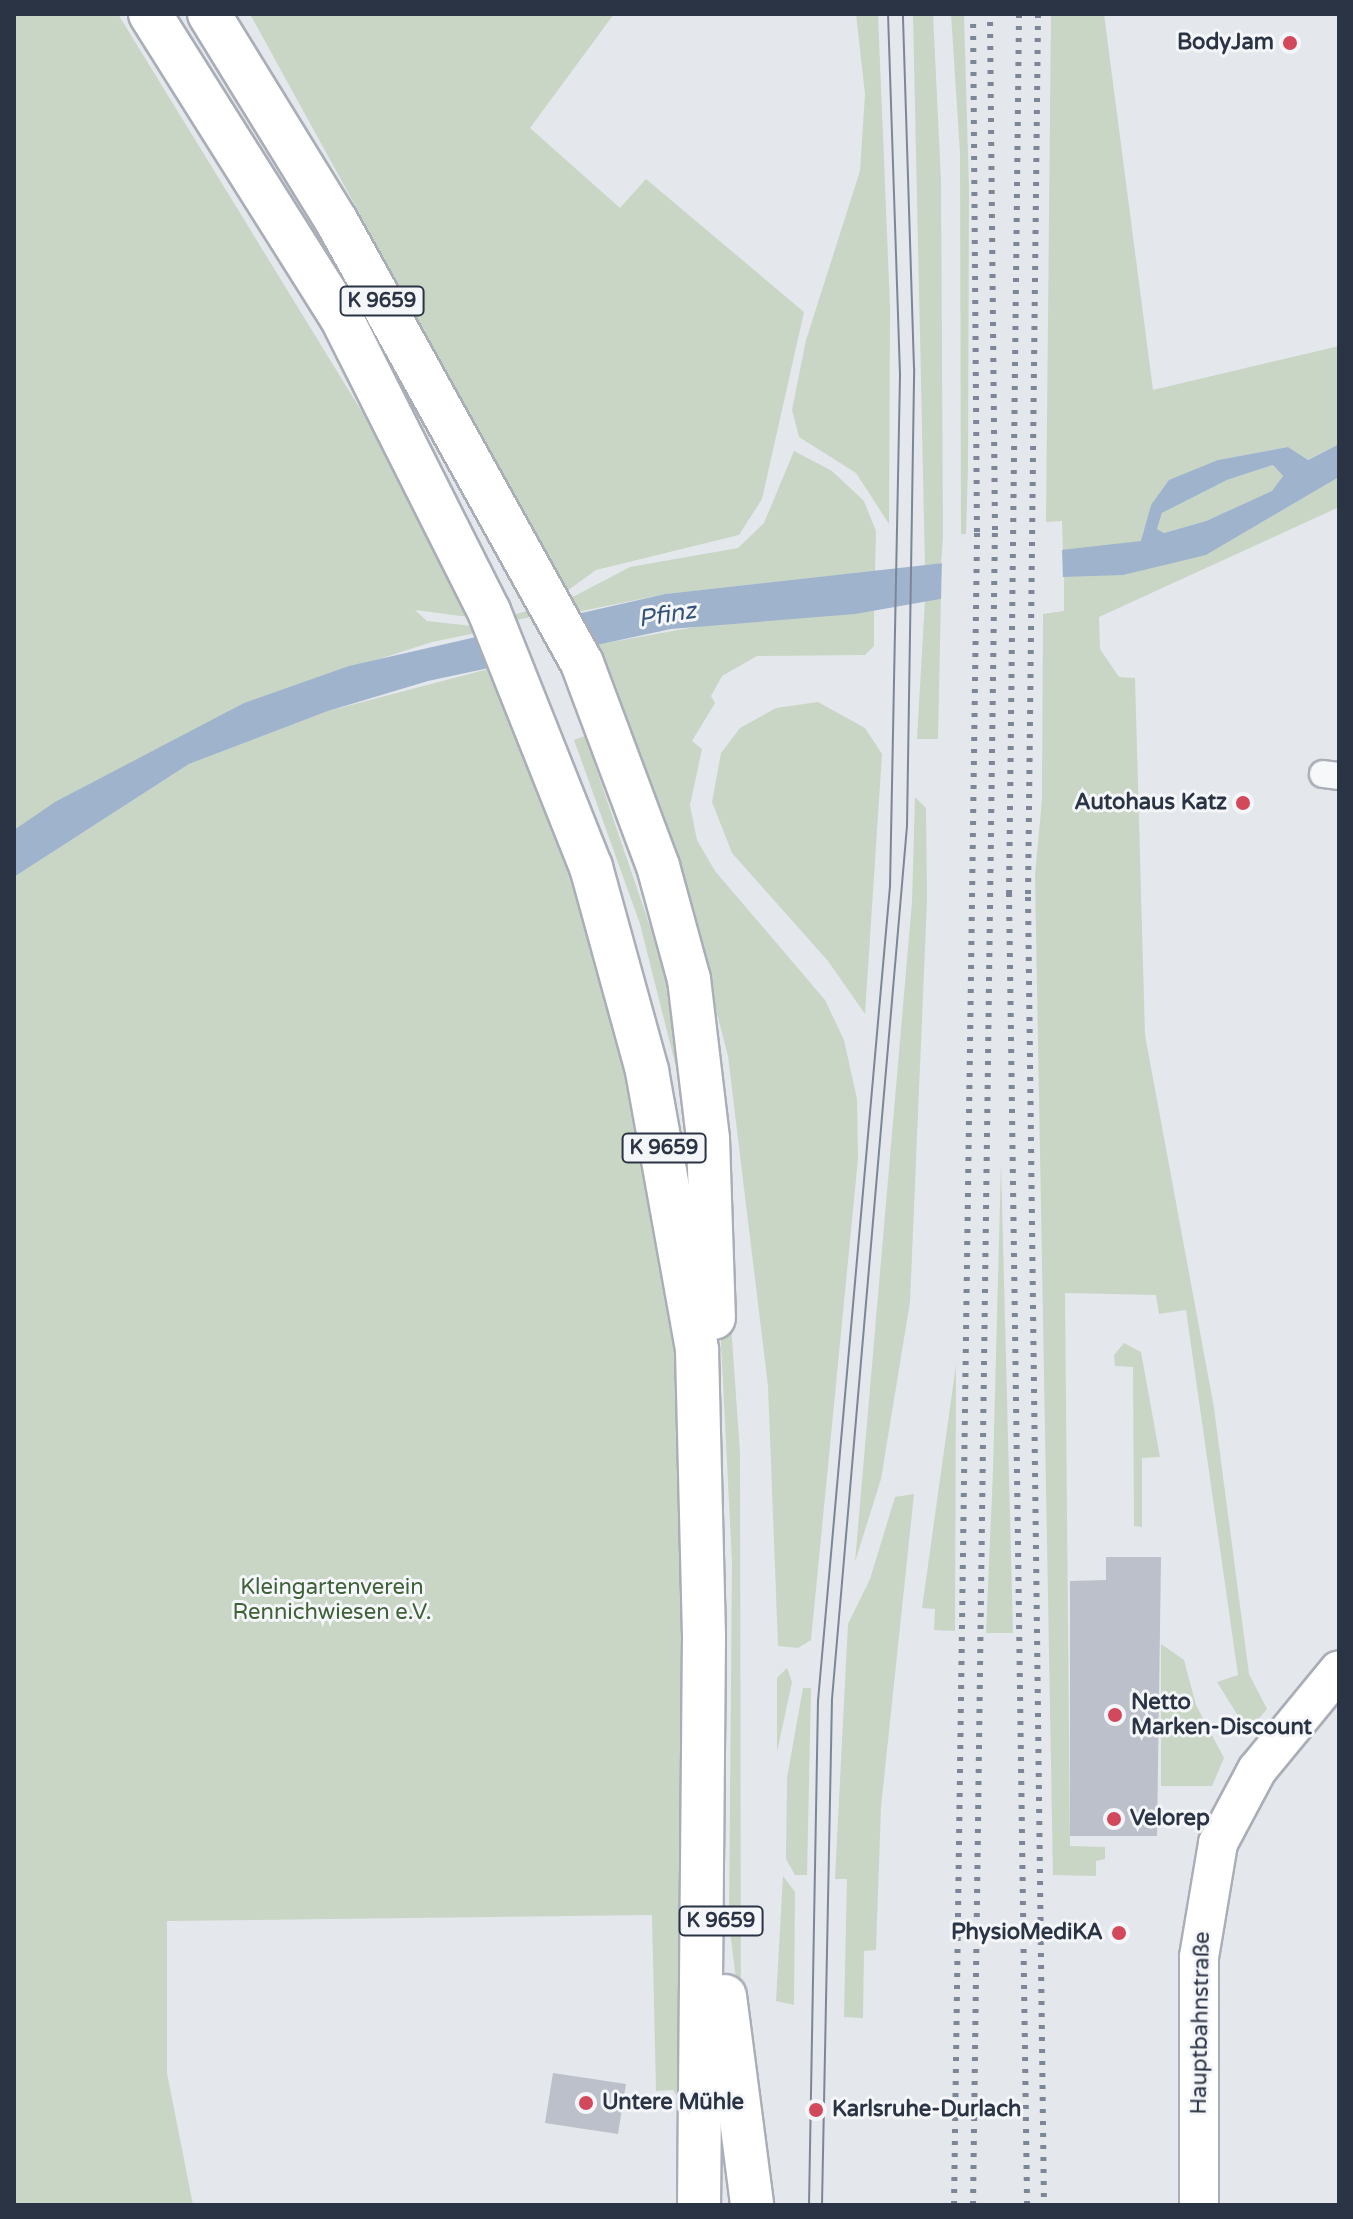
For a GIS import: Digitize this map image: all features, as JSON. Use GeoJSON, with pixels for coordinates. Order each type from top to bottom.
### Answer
{"type":"FeatureCollection","features":[{"type":"Feature","properties":{"kind":"main road","name":"K 9659"},"geometry":{"type":"LineString","coordinates":[[150,14],[341,317],[489,611],[546,744],[591,867],[647,1071],[697,1350],[704,1636],[703,2197]]}},
{"type":"Feature","properties":{"kind":"main road","name":"K 9659"},"geometry":{"type":"LineString","coordinates":[[209,14],[337,222],[582,663],[682,947],[704,1086],[722,1509],[722,1965],[752,2205]]}},
{"type":"Feature","properties":{"kind":"main road"},"geometry":{"type":"LineString","coordinates":[[546,744],[558,721],[577,716],[618,761]]}},
{"type":"Feature","properties":{"kind":"street","name":"Hauptbahnstraße"},"geometry":{"type":"LineString","coordinates":[[1199,2205],[1199,1957],[1218,1843],[1257,1770],[1339,1670]]}},
{"type":"Feature","properties":{"kind":"green space"},"geometry":{"type":"Polygon","coordinates":[[[14,14],[118,14],[370,425],[442,556],[437,559],[469,617],[415,610],[427,621],[472,626],[567,600],[630,567],[738,548],[764,523],[794,451],[832,471],[864,501],[876,531],[875,571],[665,594],[432,642],[244,703],[14,830],[14,14]]]}},
{"type":"Feature","properties":{"kind":"green space"},"geometry":{"type":"Polygon","coordinates":[[[250,14],[614,14],[530,128],[620,208],[646,179],[804,312],[762,499],[739,535],[596,570],[567,591],[250,14]]]}},
{"type":"Feature","properties":{"kind":"green space"},"geometry":{"type":"Polygon","coordinates":[[[856,14],[878,14],[890,307],[889,524],[856,473],[799,437],[792,410],[806,340],[860,171],[865,94],[856,14]]]}},
{"type":"Feature","properties":{"kind":"green space"},"geometry":{"type":"Polygon","coordinates":[[[913,14],[933,14],[941,180],[943,537],[941,564],[925,566],[913,14]]]}},
{"type":"Feature","properties":{"kind":"green space"},"geometry":{"type":"Polygon","coordinates":[[[951,14],[964,14],[969,191],[966,534],[961,534],[960,152],[951,14]]]}},
{"type":"Feature","properties":{"kind":"green space"},"geometry":{"type":"Polygon","coordinates":[[[1051,14],[1104,14],[1153,390],[1339,346],[1339,444],[1307,460],[1288,447],[1218,460],[1151,505],[1142,541],[1063,551],[1062,521],[1046,522],[1051,14]]]}},
{"type":"Feature","properties":{"kind":"green space"},"geometry":{"type":"Polygon","coordinates":[[[1273,465],[1283,476],[1273,491],[1206,521],[1164,533],[1157,529],[1162,513],[1227,480],[1273,465]]]}},
{"type":"Feature","properties":{"kind":"green space"},"geometry":{"type":"Polygon","coordinates":[[[1339,477],[1339,507],[1099,617],[1100,649],[1119,677],[1135,678],[1145,1035],[1214,1408],[1249,1674],[1267,1709],[1248,1732],[1217,1682],[1238,1675],[1186,1310],[1159,1314],[1156,1295],[1065,1293],[1070,1846],[1105,1847],[1105,1859],[1096,1861],[1096,1876],[1053,1875],[1035,875],[1042,799],[1043,614],[1064,611],[1064,577],[1206,555],[1339,477]]]}},
{"type":"Feature","properties":{"kind":"green space"},"geometry":{"type":"Polygon","coordinates":[[[941,596],[938,739],[917,739],[925,599],[941,596]]]}},
{"type":"Feature","properties":{"kind":"green space"},"geometry":{"type":"Polygon","coordinates":[[[874,610],[874,646],[865,655],[757,656],[722,676],[711,696],[715,703],[692,741],[702,749],[690,805],[697,840],[715,871],[825,1000],[844,1040],[857,1099],[858,1159],[811,1640],[798,1648],[778,1646],[768,1386],[728,1056],[680,872],[589,646],[734,620],[874,610]]]}},
{"type":"Feature","properties":{"kind":"green space","name":"Kleingartenverein Rennichwiesen e.V."},"geometry":{"type":"Polygon","coordinates":[[[496,667],[557,825],[618,1020],[684,1395],[682,2104],[673,2090],[656,2091],[652,1915],[167,1921],[167,2073],[193,2205],[14,2205],[14,877],[189,764],[328,711],[496,667]]]}},
{"type":"Feature","properties":{"kind":"green space"},"geometry":{"type":"Polygon","coordinates":[[[818,702],[865,728],[882,754],[865,1014],[828,961],[732,853],[712,802],[721,753],[740,728],[776,708],[818,702]]]}},
{"type":"Feature","properties":{"kind":"green space"},"geometry":{"type":"Polygon","coordinates":[[[585,736],[668,979],[683,1095],[640,924],[574,740],[585,736]]]}},
{"type":"Feature","properties":{"kind":"green space"},"geometry":{"type":"Polygon","coordinates":[[[915,797],[926,808],[927,901],[910,1302],[881,1479],[855,1562],[912,902],[915,797]]]}},
{"type":"Feature","properties":{"kind":"green space"},"geometry":{"type":"Polygon","coordinates":[[[1001,1164],[1013,1633],[986,1633],[993,1470],[1001,1164]]]}},
{"type":"Feature","properties":{"kind":"green space"},"geometry":{"type":"Polygon","coordinates":[[[730,1310],[740,1453],[741,2019],[729,1923],[732,1562],[720,1323],[730,1310]]]}},
{"type":"Feature","properties":{"kind":"green space"},"geometry":{"type":"Polygon","coordinates":[[[1124,1343],[1141,1352],[1160,1457],[1142,1458],[1142,1527],[1134,1526],[1133,1367],[1115,1366],[1114,1355],[1124,1343]]]}},
{"type":"Feature","properties":{"kind":"green space"},"geometry":{"type":"Polygon","coordinates":[[[956,1365],[955,1631],[934,1630],[935,1609],[922,1608],[956,1365]]]}},
{"type":"Feature","properties":{"kind":"green space"},"geometry":{"type":"Polygon","coordinates":[[[914,1494],[881,1807],[876,1950],[864,1951],[863,2018],[844,2017],[847,1879],[835,1879],[848,1624],[870,1579],[895,1497],[914,1494]]]}},
{"type":"Feature","properties":{"kind":"green space"},"geometry":{"type":"Polygon","coordinates":[[[1161,1644],[1184,1660],[1196,1705],[1224,1758],[1212,1786],[1161,1786],[1161,1644]]]}},
{"type":"Feature","properties":{"kind":"green space"},"geometry":{"type":"Polygon","coordinates":[[[787,1668],[792,1682],[777,1752],[777,1678],[787,1668]]]}},
{"type":"Feature","properties":{"kind":"green space"},"geometry":{"type":"Polygon","coordinates":[[[803,1688],[811,1688],[807,1875],[795,1875],[786,1859],[787,1778],[803,1688]]]}},
{"type":"Feature","properties":{"kind":"green space"},"geometry":{"type":"Polygon","coordinates":[[[783,1876],[795,1892],[794,2005],[776,2001],[783,1876]]]}},
{"type":"Feature","properties":{"kind":"water","name":"Pfinz"},"geometry":{"type":"Polygon","coordinates":[[[1339,444],[1339,477],[1206,555],[1123,575],[1064,577],[855,614],[671,629],[428,681],[328,711],[189,764],[14,877],[14,830],[55,802],[244,703],[349,666],[665,594],[1141,541],[1151,505],[1169,480],[1218,460],[1288,447],[1308,460],[1339,444]],[[1273,465],[1227,480],[1162,513],[1157,529],[1164,533],[1206,521],[1272,491],[1283,476],[1273,465]]]}},
{"type":"Feature","properties":{"kind":"pier"},"geometry":{"type":"Polygon","coordinates":[[[1062,547],[1063,581],[941,600],[942,560],[1062,547]]]}},
{"type":"Feature","properties":{"kind":"pier"},"geometry":{"type":"Polygon","coordinates":[[[570,609],[589,650],[502,670],[483,627],[570,609]]]}},
{"type":"Feature","properties":{"kind":"building","name":"Netto Marken-Discount"},"geometry":{"type":"Polygon","coordinates":[[[1106,1557],[1161,1557],[1157,1836],[1070,1836],[1070,1581],[1106,1580],[1106,1557]]]}},
{"type":"Feature","properties":{"kind":"building","name":"Untere Mühle"},"geometry":{"type":"Polygon","coordinates":[[[553,2073],[626,2084],[618,2134],[545,2123],[553,2073]]]}},
{"type":"Feature","properties":{"kind":"tram line"},"geometry":{"type":"LineString","coordinates":[[809,2205],[818,1701],[890,887],[900,375],[888,14]]}},
{"type":"Feature","properties":{"kind":"tram line"},"geometry":{"type":"LineString","coordinates":[[822,2205],[832,1699],[907,826],[914,368],[903,14]]}},
{"type":"Feature","properties":{"kind":"railway"},"geometry":{"type":"LineString","coordinates":[[954,2205],[977,532],[973,14]]}},
{"type":"Feature","properties":{"kind":"railway"},"geometry":{"type":"LineString","coordinates":[[973,2205],[995,530],[990,14]]}},
{"type":"Feature","properties":{"kind":"railway"},"geometry":{"type":"LineString","coordinates":[[1019,14],[1009,893],[1027,2205]]}},
{"type":"Feature","properties":{"kind":"railway"},"geometry":{"type":"LineString","coordinates":[[1038,14],[1028,897],[1044,2205]]}},
{"type":"Feature","properties":{"kind":"place","name":"BodyJam"},"geometry":{"type":"Point","coordinates":[1290,43]}},
{"type":"Feature","properties":{"kind":"place","name":"Autohaus Katz"},"geometry":{"type":"Point","coordinates":[1243,803]}},
{"type":"Feature","properties":{"kind":"place","name":"Netto Marken-Discount"},"geometry":{"type":"Point","coordinates":[1115,1715]}},
{"type":"Feature","properties":{"kind":"place","name":"Velorep"},"geometry":{"type":"Point","coordinates":[1114,1819]}},
{"type":"Feature","properties":{"kind":"place","name":"PhysioMediKA"},"geometry":{"type":"Point","coordinates":[1119,1933]}},
{"type":"Feature","properties":{"kind":"place","name":"Untere Mühle"},"geometry":{"type":"Point","coordinates":[586,2103]}},
{"type":"Feature","properties":{"kind":"place","name":"Karlsruhe-Durlach"},"geometry":{"type":"Point","coordinates":[816,2110]}}]}
